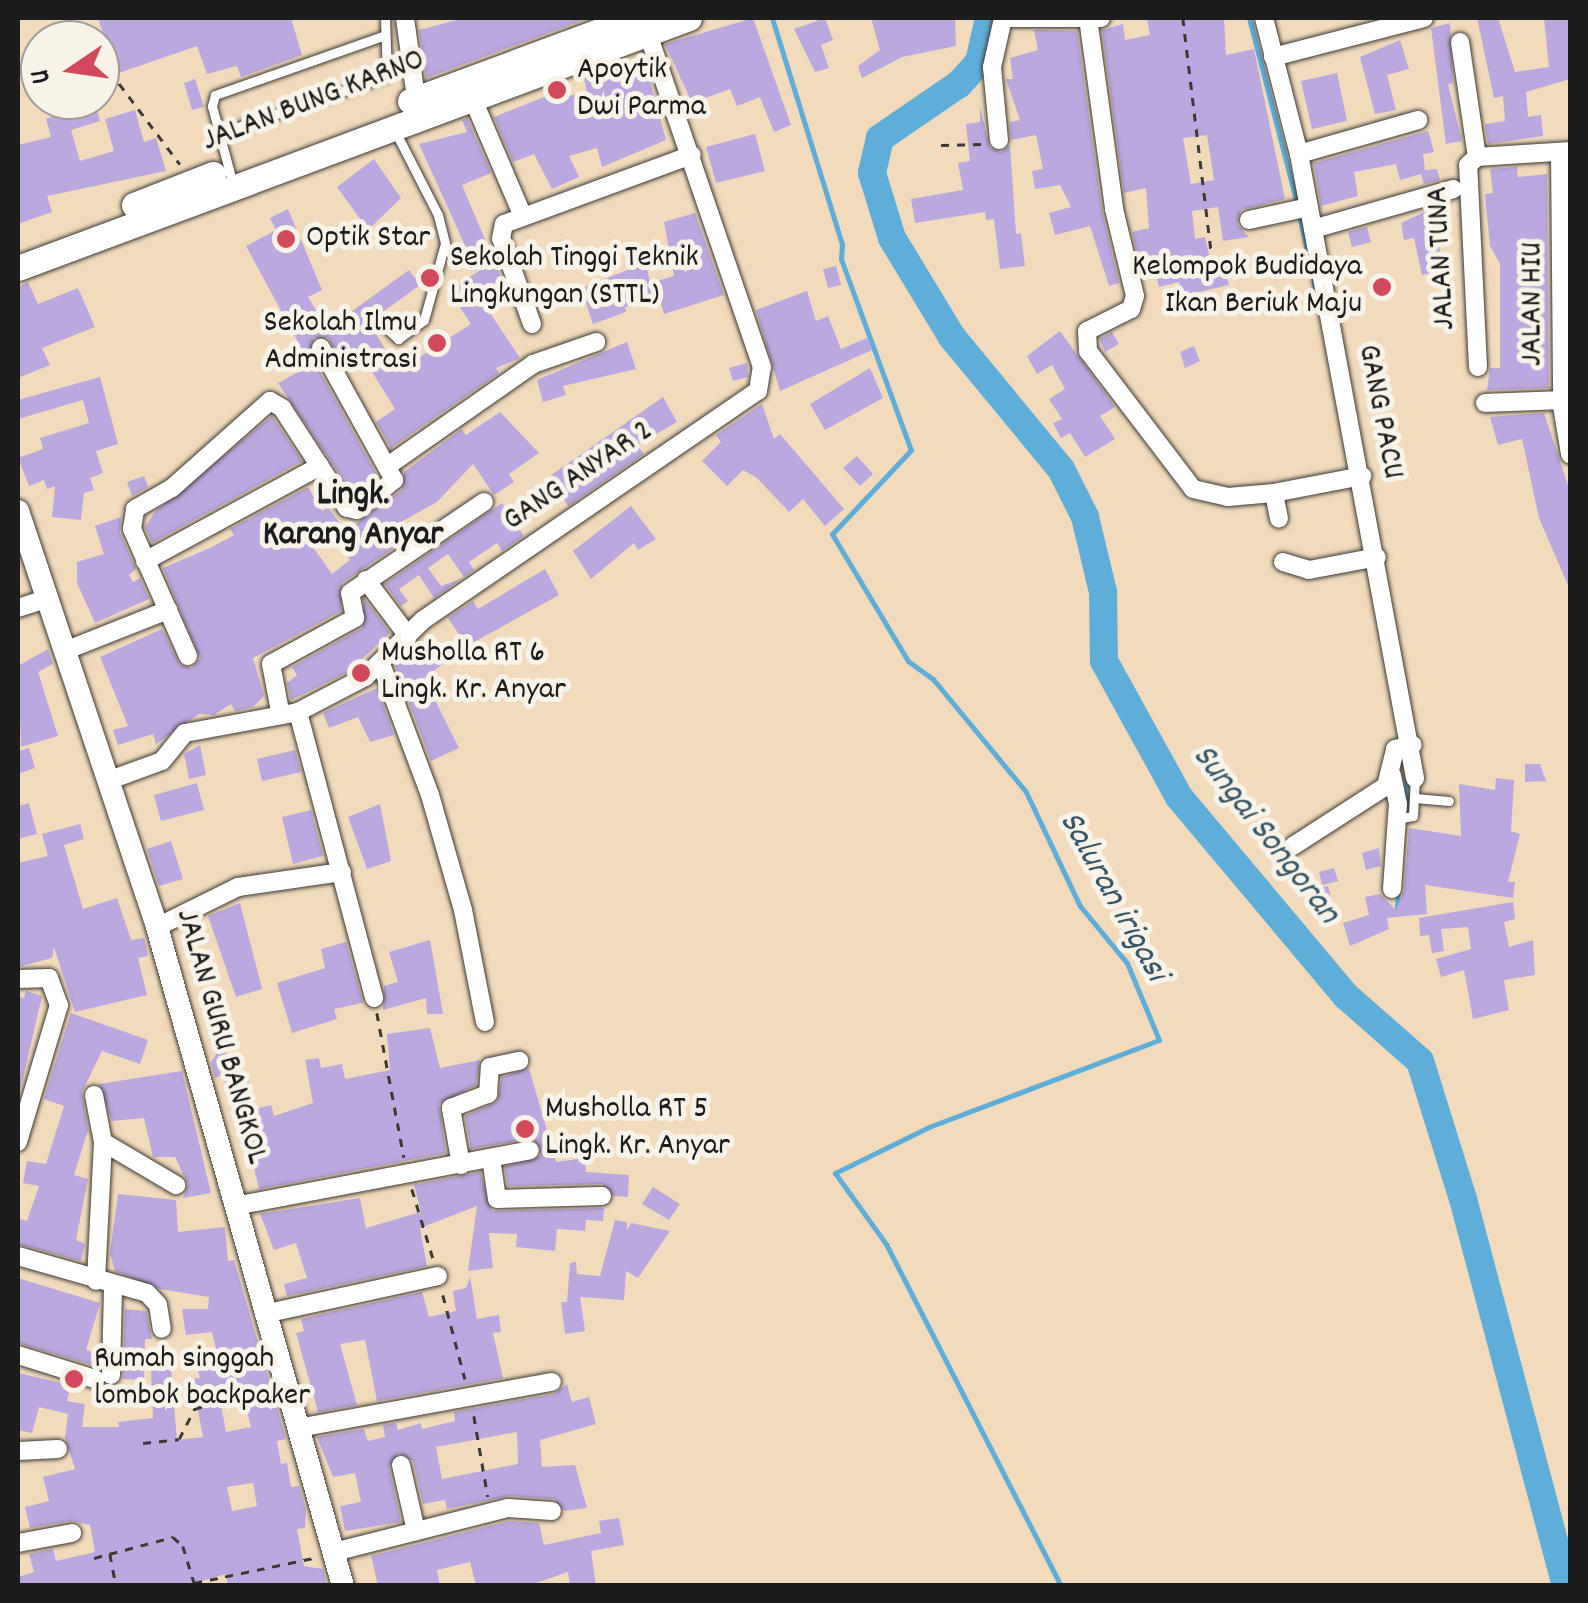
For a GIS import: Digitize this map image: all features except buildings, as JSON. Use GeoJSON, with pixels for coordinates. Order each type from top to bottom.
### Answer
{"type":"FeatureCollection","features":[{"type":"Feature","properties":{"kind":"main road"},"geometry":{"type":"LineString","coordinates":[[18,268],[231,177],[392,126],[417,107],[472,96],[641,23],[689,18]]}},
{"type":"Feature","properties":{"kind":"main road","name":"JALAN BUNG KARNO"},"geometry":{"type":"LineString","coordinates":[[18,250],[196,181],[231,177],[641,23]]}},
{"type":"Feature","properties":{"kind":"street"},"geometry":{"type":"LineString","coordinates":[[405,18],[417,107]]}},
{"type":"Feature","properties":{"kind":"street"},"geometry":{"type":"LineString","coordinates":[[999,140],[992,68],[1004,18],[1093,18],[1116,226],[1135,296],[1130,309],[1086,331],[1084,344],[1193,490],[1228,497],[1274,493],[1354,477]]}},
{"type":"Feature","properties":{"kind":"street","name":"GANG PACU"},"geometry":{"type":"LineString","coordinates":[[1264,18],[1299,154],[1301,209],[1313,229],[1354,477],[1415,778]]}},
{"type":"Feature","properties":{"kind":"street"},"geometry":{"type":"LineString","coordinates":[[1272,57],[1424,18]]}},
{"type":"Feature","properties":{"kind":"street","name":"GANG ANYAR 2"},"geometry":{"type":"LineString","coordinates":[[110,780],[161,760],[186,734],[289,712],[381,664],[408,636],[764,382],[692,155],[641,23]]}},
{"type":"Feature","properties":{"kind":"street","name":"JALAN TUNA"},"geometry":{"type":"LineString","coordinates":[[1460,42],[1480,156],[1468,167],[1478,367]]}},
{"type":"Feature","properties":{"kind":"street"},"geometry":{"type":"LineString","coordinates":[[472,96],[522,214]]}},
{"type":"Feature","properties":{"kind":"street"},"geometry":{"type":"LineString","coordinates":[[1299,154],[1418,120]]}},
{"type":"Feature","properties":{"kind":"street"},"geometry":{"type":"LineString","coordinates":[[1480,156],[1565,152]]}},
{"type":"Feature","properties":{"kind":"street","name":"JALAN HIU"},"geometry":{"type":"LineString","coordinates":[[1565,152],[1568,226],[1562,400],[1570,454]]}},
{"type":"Feature","properties":{"kind":"street"},"geometry":{"type":"LineString","coordinates":[[532,324],[501,238],[504,224],[522,214],[692,155]]}},
{"type":"Feature","properties":{"kind":"street"},"geometry":{"type":"LineString","coordinates":[[1313,229],[1453,190]]}},
{"type":"Feature","properties":{"kind":"street"},"geometry":{"type":"LineString","coordinates":[[1250,220],[1301,209]]}},
{"type":"Feature","properties":{"kind":"street"},"geometry":{"type":"LineString","coordinates":[[391,469],[533,364],[596,342]]}},
{"type":"Feature","properties":{"kind":"street"},"geometry":{"type":"LineString","coordinates":[[188,656],[145,562],[130,513],[172,488],[270,401],[353,511],[391,484],[391,469],[321,348]]}},
{"type":"Feature","properties":{"kind":"street"},"geometry":{"type":"LineString","coordinates":[[1485,403],[1562,400]]}},
{"type":"Feature","properties":{"kind":"street"},"geometry":{"type":"LineString","coordinates":[[145,562],[320,466]]}},
{"type":"Feature","properties":{"kind":"street"},"geometry":{"type":"LineString","coordinates":[[1274,493],[1279,519]]}},
{"type":"Feature","properties":{"kind":"street"},"geometry":{"type":"LineString","coordinates":[[374,998],[342,872],[272,664],[355,618],[349,596],[366,580],[484,502]]}},
{"type":"Feature","properties":{"kind":"street","name":"JALAN GURU BANGKOL"},"geometry":{"type":"LineString","coordinates":[[18,511],[156,927],[343,1586]]}},
{"type":"Feature","properties":{"kind":"street"},"geometry":{"type":"LineString","coordinates":[[1283,562],[1309,570],[1370,558]]}},
{"type":"Feature","properties":{"kind":"street"},"geometry":{"type":"LineString","coordinates":[[366,580],[408,636]]}},
{"type":"Feature","properties":{"kind":"street"},"geometry":{"type":"LineString","coordinates":[[18,608],[48,598]]}},
{"type":"Feature","properties":{"kind":"street"},"geometry":{"type":"LineString","coordinates":[[66,650],[168,610]]}},
{"type":"Feature","properties":{"kind":"street"},"geometry":{"type":"LineString","coordinates":[[381,664],[430,794],[485,1022]]}},
{"type":"Feature","properties":{"kind":"street"},"geometry":{"type":"LineString","coordinates":[[1392,889],[1402,819],[1392,776],[1393,752],[1407,746]]}},
{"type":"Feature","properties":{"kind":"street"},"geometry":{"type":"LineString","coordinates":[[1294,846],[1392,776]]}},
{"type":"Feature","properties":{"kind":"street"},"geometry":{"type":"LineString","coordinates":[[156,927],[238,887],[342,872]]}},
{"type":"Feature","properties":{"kind":"street"},"geometry":{"type":"LineString","coordinates":[[18,979],[50,978],[59,1005],[18,1142]]}},
{"type":"Feature","properties":{"kind":"street"},"geometry":{"type":"LineString","coordinates":[[462,1165],[451,1108],[488,1094],[490,1068],[520,1061]]}},
{"type":"Feature","properties":{"kind":"street"},"geometry":{"type":"LineString","coordinates":[[18,1355],[103,1377],[102,1142],[94,1095]]}},
{"type":"Feature","properties":{"kind":"street"},"geometry":{"type":"LineString","coordinates":[[102,1142],[176,1184]]}},
{"type":"Feature","properties":{"kind":"street"},"geometry":{"type":"LineString","coordinates":[[235,1206],[530,1150]]}},
{"type":"Feature","properties":{"kind":"street"},"geometry":{"type":"LineString","coordinates":[[491,1158],[497,1199],[602,1196]]}},
{"type":"Feature","properties":{"kind":"street"},"geometry":{"type":"LineString","coordinates":[[18,1256],[154,1296],[162,1329]]}},
{"type":"Feature","properties":{"kind":"street"},"geometry":{"type":"LineString","coordinates":[[264,1314],[438,1276]]}},
{"type":"Feature","properties":{"kind":"street"},"geometry":{"type":"LineString","coordinates":[[298,1428],[552,1382]]}},
{"type":"Feature","properties":{"kind":"street"},"geometry":{"type":"LineString","coordinates":[[18,1451],[58,1448]]}},
{"type":"Feature","properties":{"kind":"street"},"geometry":{"type":"LineString","coordinates":[[402,1465],[416,1531]]}},
{"type":"Feature","properties":{"kind":"street"},"geometry":{"type":"LineString","coordinates":[[334,1552],[490,1513],[552,1511]]}},
{"type":"Feature","properties":{"kind":"street"},"geometry":{"type":"LineString","coordinates":[[18,1543],[72,1533]]}},
{"type":"Feature","properties":{"kind":"lane"},"geometry":{"type":"LineString","coordinates":[[238,127],[387,76],[385,18]]}},
{"type":"Feature","properties":{"kind":"lane"},"geometry":{"type":"LineString","coordinates":[[231,177],[212,106],[215,95],[385,35]]}},
{"type":"Feature","properties":{"kind":"lane"},"geometry":{"type":"LineString","coordinates":[[383,325],[398,340],[424,320],[444,243],[438,215],[392,126]]}},
{"type":"Feature","properties":{"kind":"lane","name":"GANG PACU"},"geometry":{"type":"LineString","coordinates":[[1402,819],[1415,798],[1415,778]]}},
{"type":"Feature","properties":{"kind":"lane"},"geometry":{"type":"LineString","coordinates":[[1415,798],[1449,800]]}},
{"type":"Feature","properties":{"kind":"path"},"geometry":{"type":"LineString","coordinates":[[1183,18],[1212,258]]}},
{"type":"Feature","properties":{"kind":"path"},"geometry":{"type":"LineString","coordinates":[[120,84],[196,181]]}},
{"type":"Feature","properties":{"kind":"path"},"geometry":{"type":"LineString","coordinates":[[941,145],[999,140]]}},
{"type":"Feature","properties":{"kind":"path"},"geometry":{"type":"LineString","coordinates":[[378,1020],[407,1175],[471,1398],[490,1513]]}},
{"type":"Feature","properties":{"kind":"path"},"geometry":{"type":"LineString","coordinates":[[143,1442],[179,1439],[194,1409],[285,1381]]}},
{"type":"Feature","properties":{"kind":"path"},"geometry":{"type":"LineString","coordinates":[[94,1558],[173,1537],[183,1546],[194,1583],[334,1552]]}},
{"type":"Feature","properties":{"kind":"path"},"geometry":{"type":"LineString","coordinates":[[110,1554],[116,1586]]}},
{"type":"Feature","properties":{"kind":"waterway","name":"Saluran irigasi"},"geometry":{"type":"LineString","coordinates":[[772,18],[842,244],[841,259],[911,450],[832,534],[908,661],[933,679],[1026,792],[1080,906],[1127,963],[1159,1040],[931,1126],[835,1173],[886,1244],[1061,1586]]}},
{"type":"Feature","properties":{"kind":"waterway","name":"Sungai Songoran"},"geometry":{"type":"LineString","coordinates":[[989,18],[979,62],[959,84],[880,138],[872,173],[892,238],[952,337],[1061,469],[1085,517],[1103,592],[1104,661],[1179,797],[1346,996],[1420,1061],[1463,1199],[1566,1586]]}},
{"type":"Feature","properties":{"kind":"waterway","name":"Saluran irigasi"},"geometry":{"type":"LineString","coordinates":[[1249,18],[1297,203]]}},
{"type":"Feature","properties":{"kind":"waterway","name":"Saluran irigasi"},"geometry":{"type":"LineString","coordinates":[[1299,214],[1317,296]]}},
{"type":"Feature","properties":{"kind":"waterway","name":"Saluran irigasi"},"geometry":{"type":"LineString","coordinates":[[1406,803],[1407,774]]}},
{"type":"Feature","properties":{"kind":"waterway","name":"Saluran irigasi"},"geometry":{"type":"LineString","coordinates":[[1397,912],[1398,888]]}},
{"type":"Feature","properties":{"kind":"place","name":"Apoytik Dwi Parma"},"geometry":{"type":"Point","coordinates":[557,90]}},
{"type":"Feature","properties":{"kind":"place","name":"Optik Star"},"geometry":{"type":"Point","coordinates":[286,239]}},
{"type":"Feature","properties":{"kind":"place","name":"Sekolah Tinggi Teknik Lingkungan (STTL)"},"geometry":{"type":"Point","coordinates":[430,278]}},
{"type":"Feature","properties":{"kind":"place","name":"Kelompok Budidaya Ikan Beriuk Maju"},"geometry":{"type":"Point","coordinates":[1382,287]}},
{"type":"Feature","properties":{"kind":"place","name":"Sekolah Ilmu Administrasi"},"geometry":{"type":"Point","coordinates":[437,343]}},
{"type":"Feature","properties":{"kind":"place","name":"Musholla RT 6 Lingk. Kr. Anyar"},"geometry":{"type":"Point","coordinates":[361,673]}},
{"type":"Feature","properties":{"kind":"place","name":"Musholla RT 5 Lingk. Kr. Anyar"},"geometry":{"type":"Point","coordinates":[525,1129]}},
{"type":"Feature","properties":{"kind":"place","name":"Rumah singgah lombok backpaker"},"geometry":{"type":"Point","coordinates":[74,1379]}},
{"type":"Feature","properties":{"kind":"district","name":"Lingk. Karang Anyar"},"geometry":{"type":"Point","coordinates":[353,516]}}]}
